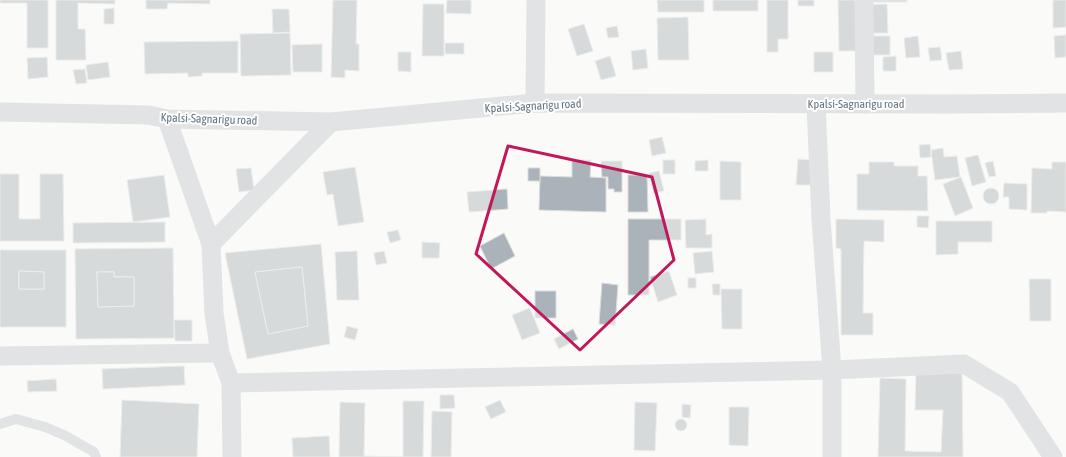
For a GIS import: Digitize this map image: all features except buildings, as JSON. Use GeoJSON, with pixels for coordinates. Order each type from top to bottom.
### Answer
{"type":"FeatureCollection","features":[{"type":"Feature","properties":{"kind":"street"},"geometry":{"type":"LineString","coordinates":[[534,103],[536,0]]}},
{"type":"Feature","properties":{"kind":"street"},"geometry":{"type":"LineString","coordinates":[[864,0],[866,104]]}},
{"type":"Feature","properties":{"kind":"street","name":"Kpalsi-Sagnarigu road"},"geometry":{"type":"LineString","coordinates":[[0,112],[149,115],[167,118],[331,122],[534,103],[1066,103]]}},
{"type":"Feature","properties":{"kind":"street"},"geometry":{"type":"LineString","coordinates":[[816,104],[821,219],[832,370],[832,457]]}},
{"type":"Feature","properties":{"kind":"street"},"geometry":{"type":"LineString","coordinates":[[167,118],[211,244],[214,314],[220,353],[230,383],[232,457]]}},
{"type":"Feature","properties":{"kind":"street"},"geometry":{"type":"LineString","coordinates":[[211,244],[331,122]]}},
{"type":"Feature","properties":{"kind":"street"},"geometry":{"type":"LineString","coordinates":[[0,356],[220,353]]}},
{"type":"Feature","properties":{"kind":"street"},"geometry":{"type":"LineString","coordinates":[[230,383],[832,370],[964,364],[1010,392],[1053,457]]}},
{"type":"Feature","properties":{"kind":"lane"},"geometry":{"type":"LineString","coordinates":[[0,424],[16,419],[45,427],[64,435],[94,452],[96,457]]}},
{"type":"Feature","properties":{"kind":"highlighted area"},"geometry":{"type":"Polygon","coordinates":[[[508,146],[652,177],[674,260],[580,350],[476,254],[508,146]]]}}]}
